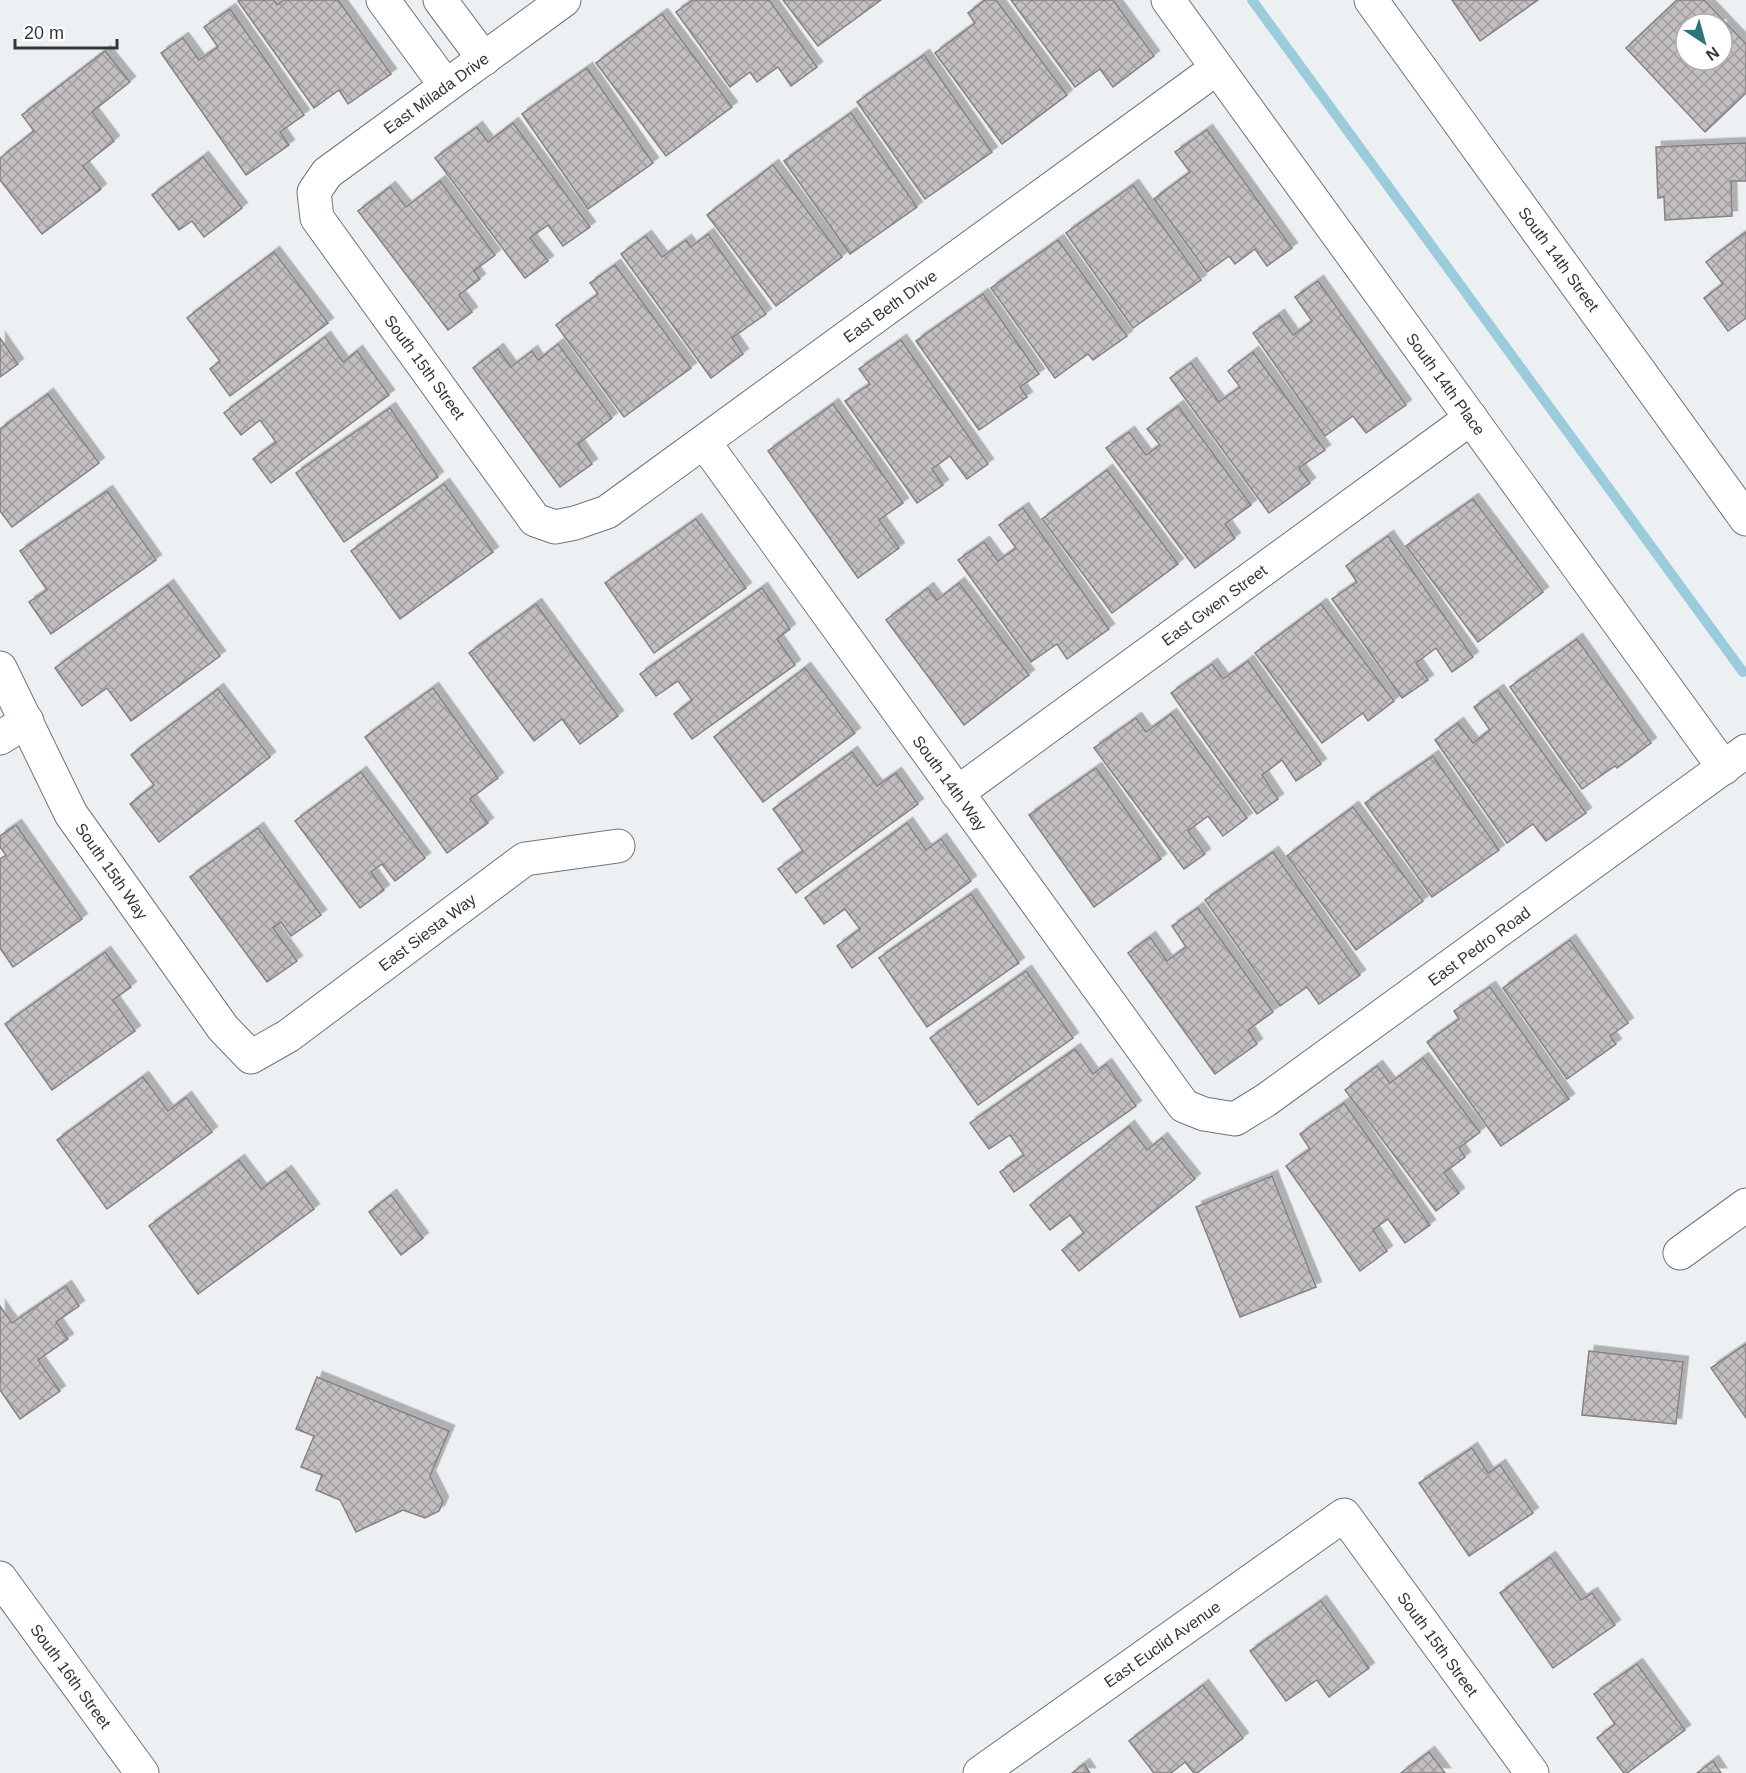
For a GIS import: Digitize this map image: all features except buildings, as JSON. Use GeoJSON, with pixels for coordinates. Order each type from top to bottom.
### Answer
{"type":"FeatureCollection","features":[{"type":"Feature","properties":{"kind":"street"},"geometry":{"type":"LineString","coordinates":[[383,0],[446,86]]}},
{"type":"Feature","properties":{"kind":"street"},"geometry":{"type":"LineString","coordinates":[[440,0],[484,59]]}},
{"type":"Feature","properties":{"kind":"street","name":"East Milada Drive"},"geometry":{"type":"LineString","coordinates":[[314,192],[327,172],[564,0]]}},
{"type":"Feature","properties":{"kind":"street","name":"South 14th Place"},"geometry":{"type":"LineString","coordinates":[[1168,0],[1471,418],[1735,760]]}},
{"type":"Feature","properties":{"kind":"street","name":"South 14th Street"},"geometry":{"type":"LineString","coordinates":[[1371,0],[1746,519]]}},
{"type":"Feature","properties":{"kind":"street","name":"East Beth Drive"},"geometry":{"type":"LineString","coordinates":[[555,527],[607,512],[1217,68]]}},
{"type":"Feature","properties":{"kind":"street","name":"South 15th Street"},"geometry":{"type":"LineString","coordinates":[[314,192],[317,218],[535,520],[555,527]]}},
{"type":"Feature","properties":{"kind":"street","name":"East Gwen Street"},"geometry":{"type":"LineString","coordinates":[[957,793],[1471,418]]}},
{"type":"Feature","properties":{"kind":"street","name":"South 14th Way"},"geometry":{"type":"LineString","coordinates":[[704,442],[1184,1106],[1204,1114]]}},
{"type":"Feature","properties":{"kind":"street","name":"South 15th Way"},"geometry":{"type":"LineString","coordinates":[[0,668],[14,729],[71,814],[223,1028],[250,1057]]}},
{"type":"Feature","properties":{"kind":"street","name":"East Pedro Road"},"geometry":{"type":"LineString","coordinates":[[1204,1114],[1235,1119],[1266,1100],[1735,760]]}},
{"type":"Feature","properties":{"kind":"street","name":"East Siesta Way"},"geometry":{"type":"LineString","coordinates":[[250,1057],[288,1036],[525,859],[618,846]]}},
{"type":"Feature","properties":{"kind":"street"},"geometry":{"type":"LineString","coordinates":[[1680,1252],[1746,1205]]}},
{"type":"Feature","properties":{"kind":"street","name":"South 15th Street"},"geometry":{"type":"LineString","coordinates":[[1344,1515],[1532,1773]]}},
{"type":"Feature","properties":{"kind":"street","name":"East Euclid Avenue"},"geometry":{"type":"LineString","coordinates":[[980,1773],[1344,1515]]}},
{"type":"Feature","properties":{"kind":"street","name":"South 16th Street"},"geometry":{"type":"LineString","coordinates":[[0,1578],[142,1773]]}},
{"type":"Feature","properties":{"kind":"waterway"},"geometry":{"type":"LineString","coordinates":[[1252,0],[1743,672]]}}]}
